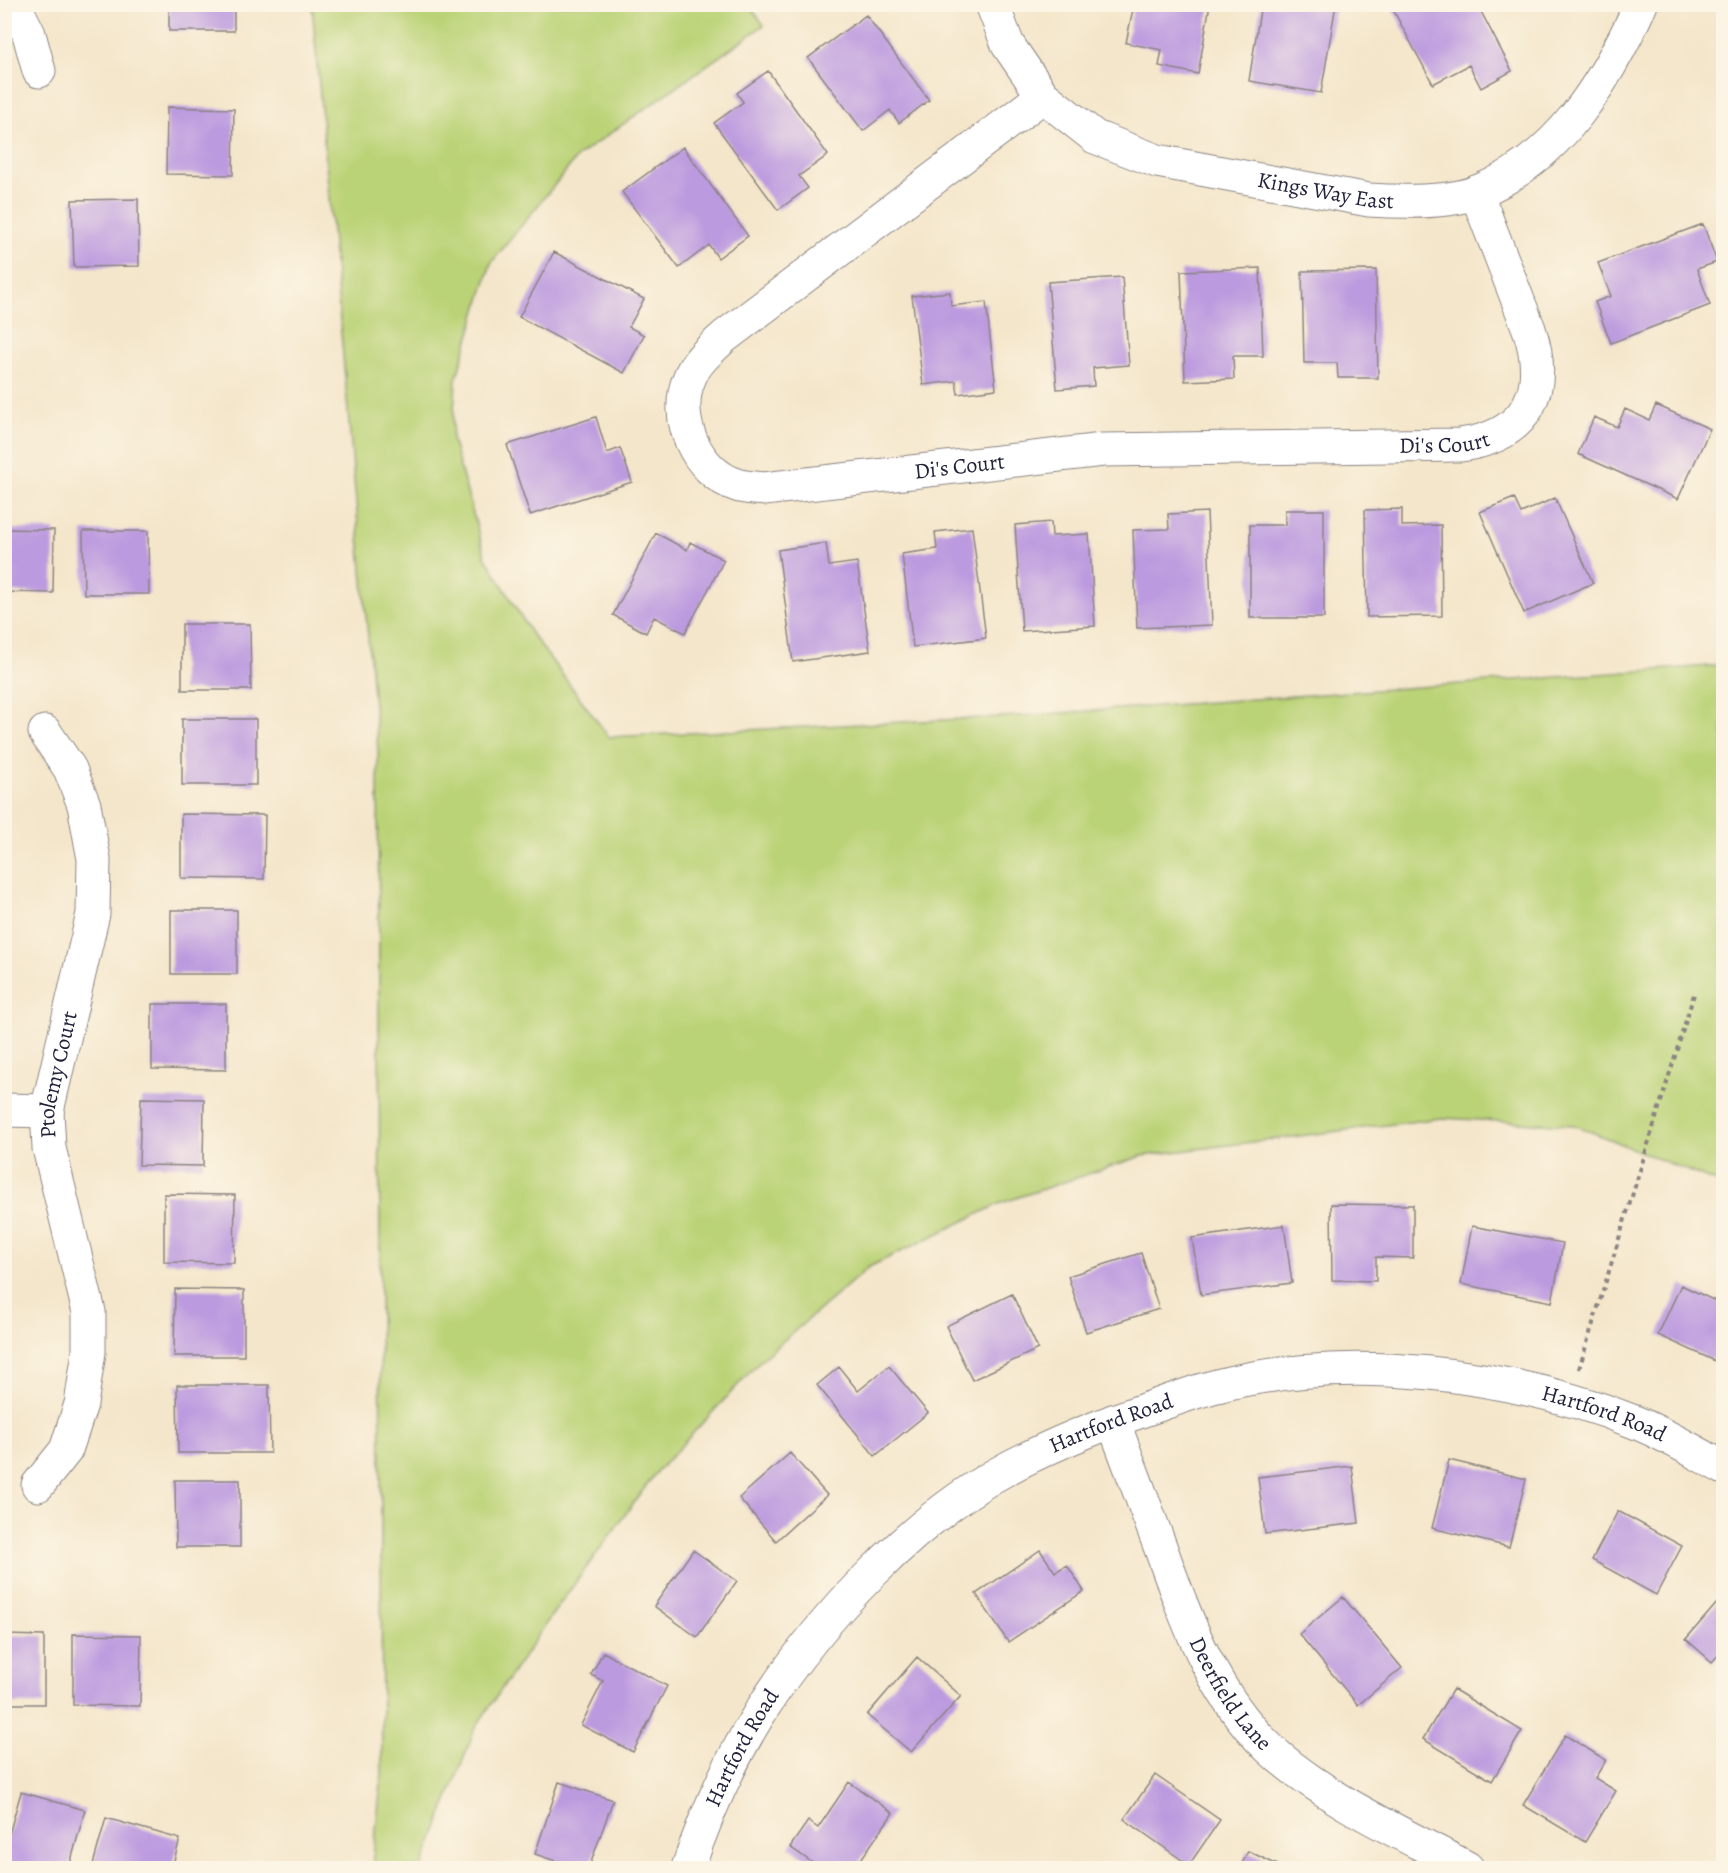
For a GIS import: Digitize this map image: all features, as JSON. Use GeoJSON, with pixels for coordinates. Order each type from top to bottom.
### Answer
{"type":"FeatureCollection","features":[{"type":"Feature","properties":{"kind":"street"},"geometry":{"type":"LineString","coordinates":[[14,4],[29,34],[39,70]]}},
{"type":"Feature","properties":{"kind":"street","name":"Kings Way East"},"geometry":{"type":"LineString","coordinates":[[992,4],[1008,45],[1043,96],[1095,137],[1157,161],[1369,200],[1404,202],[1476,192],[1523,166],[1575,120],[1619,52],[1641,4]]}},
{"type":"Feature","properties":{"kind":"street","name":"Di's Court"},"geometry":{"type":"LineString","coordinates":[[1043,96],[724,337],[701,358],[689,379],[682,405],[687,431],[696,452],[714,472],[737,485],[764,489],[1103,450],[1460,445],[1484,442],[1517,422],[1535,390],[1538,372],[1536,350],[1476,192]]}},
{"type":"Feature","properties":{"kind":"street","name":"Ptolemy Court"},"geometry":{"type":"LineString","coordinates":[[38,1485],[66,1450],[81,1404],[89,1352],[88,1312],[49,1148],[47,1111],[93,914],[94,859],[84,805],[70,769],[45,732]]}},
{"type":"Feature","properties":{"kind":"street"},"geometry":{"type":"LineString","coordinates":[[4,1110],[47,1111]]}},
{"type":"Feature","properties":{"kind":"street","name":"Hartford Road"},"geometry":{"type":"LineString","coordinates":[[688,1869],[718,1792],[755,1718],[803,1647],[858,1588],[922,1527],[989,1479],[1023,1460],[1113,1421],[1218,1386],[1323,1372],[1386,1370],[1450,1376],[1514,1387],[1569,1401],[1633,1421],[1724,1468]]}},
{"type":"Feature","properties":{"kind":"street","name":"Deerfield Lane"},"geometry":{"type":"LineString","coordinates":[[1113,1421],[1202,1655],[1236,1709],[1278,1756],[1305,1777],[1332,1795],[1467,1869]]}},
{"type":"Feature","properties":{"kind":"path"},"geometry":{"type":"LineString","coordinates":[[1569,1401],[1695,991]]}},
{"type":"Feature","properties":{"kind":"green space"},"geometry":{"type":"Polygon","coordinates":[[[312,5],[749,5],[764,25],[578,156],[491,263],[456,380],[452,439],[485,556],[531,633],[609,737],[1020,716],[1723,665],[1723,1185],[1574,1125],[1441,1118],[1142,1156],[1001,1203],[869,1267],[762,1359],[654,1475],[554,1612],[475,1728],[422,1868],[372,1868],[382,1774],[378,750],[312,5]]]}},
{"type":"Feature","properties":{"kind":"building"},"geometry":{"type":"Polygon","coordinates":[[[169,4],[234,4],[234,31],[169,31],[169,4]]]}},
{"type":"Feature","properties":{"kind":"building"},"geometry":{"type":"Polygon","coordinates":[[[1134,4],[1210,4],[1198,74],[1159,66],[1162,50],[1126,43],[1134,4]]]}},
{"type":"Feature","properties":{"kind":"building"},"geometry":{"type":"Polygon","coordinates":[[[1261,4],[1336,4],[1321,93],[1249,81],[1261,4]]]}},
{"type":"Feature","properties":{"kind":"building"},"geometry":{"type":"Polygon","coordinates":[[[1390,4],[1477,4],[1512,71],[1481,88],[1469,65],[1433,84],[1390,4]]]}},
{"type":"Feature","properties":{"kind":"building"},"geometry":{"type":"Polygon","coordinates":[[[866,15],[929,100],[899,123],[890,110],[863,131],[808,58],[866,15]]]}},
{"type":"Feature","properties":{"kind":"building"},"geometry":{"type":"Polygon","coordinates":[[[768,71],[828,155],[799,176],[808,188],[778,210],[714,123],[743,102],[737,93],[768,71]]]}},
{"type":"Feature","properties":{"kind":"building"},"geometry":{"type":"Polygon","coordinates":[[[167,107],[234,109],[233,175],[166,174],[167,107]]]}},
{"type":"Feature","properties":{"kind":"building"},"geometry":{"type":"Polygon","coordinates":[[[683,147],[748,236],[718,258],[709,245],[679,268],[622,192],[683,147]]]}},
{"type":"Feature","properties":{"kind":"building"},"geometry":{"type":"Polygon","coordinates":[[[138,199],[139,266],[74,267],[72,200],[138,199]]]}},
{"type":"Feature","properties":{"kind":"building"},"geometry":{"type":"Polygon","coordinates":[[[1703,224],[1717,262],[1697,269],[1710,305],[1611,343],[1595,302],[1611,296],[1598,263],[1703,224]]]}},
{"type":"Feature","properties":{"kind":"building"},"geometry":{"type":"Polygon","coordinates":[[[554,252],[644,299],[629,327],[644,335],[624,373],[519,317],[554,252]]]}},
{"type":"Feature","properties":{"kind":"building"},"geometry":{"type":"Polygon","coordinates":[[[1260,268],[1263,356],[1233,356],[1234,379],[1185,381],[1181,271],[1260,268]]]}},
{"type":"Feature","properties":{"kind":"building"},"geometry":{"type":"Polygon","coordinates":[[[1376,270],[1378,378],[1338,378],[1337,363],[1304,363],[1302,271],[1376,270]]]}},
{"type":"Feature","properties":{"kind":"building"},"geometry":{"type":"Polygon","coordinates":[[[1122,277],[1129,365],[1093,368],[1094,386],[1057,389],[1048,282],[1122,277]]]}},
{"type":"Feature","properties":{"kind":"building"},"geometry":{"type":"Polygon","coordinates":[[[950,292],[951,306],[986,302],[996,389],[958,394],[956,381],[923,385],[912,296],[950,292]]]}},
{"type":"Feature","properties":{"kind":"building"},"geometry":{"type":"Polygon","coordinates":[[[1656,405],[1710,429],[1678,499],[1578,454],[1594,417],[1617,427],[1625,409],[1649,420],[1656,405]]]}},
{"type":"Feature","properties":{"kind":"building"},"geometry":{"type":"Polygon","coordinates":[[[596,417],[607,453],[620,448],[632,482],[530,515],[507,445],[596,417]]]}},
{"type":"Feature","properties":{"kind":"building"},"geometry":{"type":"Polygon","coordinates":[[[1514,498],[1521,513],[1555,498],[1593,583],[1524,613],[1480,512],[1514,498]]]}},
{"type":"Feature","properties":{"kind":"building"},"geometry":{"type":"Polygon","coordinates":[[[1402,509],[1402,526],[1441,525],[1442,616],[1367,617],[1365,510],[1402,509]]]}},
{"type":"Feature","properties":{"kind":"building"},"geometry":{"type":"Polygon","coordinates":[[[1285,510],[1324,510],[1324,618],[1250,618],[1250,525],[1285,525],[1285,510]]]}},
{"type":"Feature","properties":{"kind":"building"},"geometry":{"type":"Polygon","coordinates":[[[1207,512],[1212,625],[1137,628],[1133,530],[1169,529],[1168,514],[1207,512]]]}},
{"type":"Feature","properties":{"kind":"building"},"geometry":{"type":"Polygon","coordinates":[[[1051,522],[1052,536],[1089,534],[1095,626],[1022,631],[1015,525],[1051,522]]]}},
{"type":"Feature","properties":{"kind":"building"},"geometry":{"type":"Polygon","coordinates":[[[972,528],[986,638],[913,647],[902,554],[937,549],[935,532],[972,528]]]}},
{"type":"Feature","properties":{"kind":"building"},"geometry":{"type":"Polygon","coordinates":[[[4,529],[54,530],[53,593],[4,592],[4,529]]]}},
{"type":"Feature","properties":{"kind":"building"},"geometry":{"type":"Polygon","coordinates":[[[83,531],[148,531],[149,594],[84,594],[83,531]]]}},
{"type":"Feature","properties":{"kind":"building"},"geometry":{"type":"Polygon","coordinates":[[[656,533],[687,550],[690,542],[724,560],[685,633],[654,617],[646,633],[613,615],[656,533]]]}},
{"type":"Feature","properties":{"kind":"building"},"geometry":{"type":"Polygon","coordinates":[[[826,543],[829,566],[857,562],[870,651],[793,662],[778,550],[826,543]]]}},
{"type":"Feature","properties":{"kind":"building"},"geometry":{"type":"Polygon","coordinates":[[[182,624],[250,624],[251,690],[182,690],[182,624]]]}},
{"type":"Feature","properties":{"kind":"building"},"geometry":{"type":"Polygon","coordinates":[[[182,719],[256,719],[256,785],[182,785],[182,719]]]}},
{"type":"Feature","properties":{"kind":"building"},"geometry":{"type":"Polygon","coordinates":[[[181,814],[265,815],[264,879],[181,878],[181,814]]]}},
{"type":"Feature","properties":{"kind":"building"},"geometry":{"type":"Polygon","coordinates":[[[171,910],[237,910],[237,974],[171,974],[171,910]]]}},
{"type":"Feature","properties":{"kind":"building"},"geometry":{"type":"Polygon","coordinates":[[[152,1004],[226,1004],[226,1070],[152,1069],[152,1004]]]}},
{"type":"Feature","properties":{"kind":"building"},"geometry":{"type":"Polygon","coordinates":[[[141,1098],[204,1099],[203,1166],[139,1165],[141,1098]]]}},
{"type":"Feature","properties":{"kind":"building"},"geometry":{"type":"Polygon","coordinates":[[[164,1194],[235,1195],[234,1263],[164,1262],[164,1194]]]}},
{"type":"Feature","properties":{"kind":"building"},"geometry":{"type":"Polygon","coordinates":[[[1331,1204],[1413,1205],[1413,1258],[1376,1257],[1376,1281],[1332,1280],[1331,1204]]]}},
{"type":"Feature","properties":{"kind":"building"},"geometry":{"type":"Polygon","coordinates":[[[1284,1225],[1292,1283],[1201,1295],[1192,1238],[1284,1225]]]}},
{"type":"Feature","properties":{"kind":"building"},"geometry":{"type":"Polygon","coordinates":[[[1472,1226],[1563,1243],[1552,1302],[1461,1284],[1472,1226]]]}},
{"type":"Feature","properties":{"kind":"building"},"geometry":{"type":"Polygon","coordinates":[[[1141,1253],[1159,1309],[1086,1332],[1068,1276],[1141,1253]]]}},
{"type":"Feature","properties":{"kind":"building"},"geometry":{"type":"Polygon","coordinates":[[[1681,1285],[1724,1305],[1724,1365],[1658,1335],[1681,1285]]]}},
{"type":"Feature","properties":{"kind":"building"},"geometry":{"type":"Polygon","coordinates":[[[175,1289],[244,1290],[244,1356],[174,1356],[175,1289]]]}},
{"type":"Feature","properties":{"kind":"building"},"geometry":{"type":"Polygon","coordinates":[[[1012,1294],[1038,1349],[972,1380],[946,1326],[1012,1294]]]}},
{"type":"Feature","properties":{"kind":"building"},"geometry":{"type":"Polygon","coordinates":[[[889,1366],[928,1413],[875,1456],[817,1385],[839,1367],[858,1391],[889,1366]]]}},
{"type":"Feature","properties":{"kind":"building"},"geometry":{"type":"Polygon","coordinates":[[[177,1385],[269,1385],[270,1453],[178,1453],[177,1385]]]}},
{"type":"Feature","properties":{"kind":"building"},"geometry":{"type":"Polygon","coordinates":[[[790,1453],[827,1495],[776,1541],[739,1498],[790,1453]]]}},
{"type":"Feature","properties":{"kind":"building"},"geometry":{"type":"Polygon","coordinates":[[[1449,1460],[1526,1479],[1509,1547],[1432,1528],[1449,1460]]]}},
{"type":"Feature","properties":{"kind":"building"},"geometry":{"type":"Polygon","coordinates":[[[1352,1466],[1359,1523],[1265,1534],[1258,1477],[1352,1466]]]}},
{"type":"Feature","properties":{"kind":"building"},"geometry":{"type":"Polygon","coordinates":[[[175,1480],[240,1480],[240,1547],[176,1547],[175,1480]]]}},
{"type":"Feature","properties":{"kind":"building"},"geometry":{"type":"Polygon","coordinates":[[[1618,1511],[1682,1546],[1656,1595],[1592,1560],[1618,1511]]]}},
{"type":"Feature","properties":{"kind":"building"},"geometry":{"type":"Polygon","coordinates":[[[693,1550],[737,1581],[697,1637],[654,1606],[693,1550]]]}},
{"type":"Feature","properties":{"kind":"building"},"geometry":{"type":"Polygon","coordinates":[[[1040,1550],[1055,1572],[1067,1565],[1084,1591],[1008,1642],[976,1594],[1040,1550]]]}},
{"type":"Feature","properties":{"kind":"building"},"geometry":{"type":"Polygon","coordinates":[[[1724,1595],[1724,1649],[1712,1662],[1686,1639],[1724,1595]]]}},
{"type":"Feature","properties":{"kind":"building"},"geometry":{"type":"Polygon","coordinates":[[[1343,1597],[1402,1668],[1358,1705],[1299,1634],[1343,1597]]]}},
{"type":"Feature","properties":{"kind":"building"},"geometry":{"type":"Polygon","coordinates":[[[73,1634],[141,1635],[140,1706],[73,1705],[73,1634]]]}},
{"type":"Feature","properties":{"kind":"building"},"geometry":{"type":"Polygon","coordinates":[[[4,1635],[44,1636],[44,1704],[4,1704],[4,1635]]]}},
{"type":"Feature","properties":{"kind":"building"},"geometry":{"type":"Polygon","coordinates":[[[603,1652],[667,1686],[633,1752],[581,1725],[603,1681],[591,1675],[603,1652]]]}},
{"type":"Feature","properties":{"kind":"building"},"geometry":{"type":"Polygon","coordinates":[[[917,1657],[961,1696],[911,1752],[867,1715],[917,1657]]]}},
{"type":"Feature","properties":{"kind":"building"},"geometry":{"type":"Polygon","coordinates":[[[1453,1689],[1522,1731],[1492,1781],[1423,1739],[1453,1689]]]}},
{"type":"Feature","properties":{"kind":"building"},"geometry":{"type":"Polygon","coordinates":[[[1565,1735],[1606,1760],[1595,1778],[1616,1791],[1585,1842],[1523,1805],[1565,1735]]]}},
{"type":"Feature","properties":{"kind":"building"},"geometry":{"type":"Polygon","coordinates":[[[1155,1775],[1220,1820],[1189,1865],[1124,1819],[1155,1775]]]}},
{"type":"Feature","properties":{"kind":"building"},"geometry":{"type":"Polygon","coordinates":[[[559,1782],[613,1800],[589,1868],[576,1868],[535,1854],[559,1782]]]}},
{"type":"Feature","properties":{"kind":"building"},"geometry":{"type":"Polygon","coordinates":[[[849,1782],[893,1813],[855,1868],[820,1868],[790,1847],[808,1821],[818,1828],[849,1782]]]}},
{"type":"Feature","properties":{"kind":"building"},"geometry":{"type":"Polygon","coordinates":[[[21,1792],[85,1810],[69,1868],[4,1866],[4,1852],[21,1792]]]}},
{"type":"Feature","properties":{"kind":"building"},"geometry":{"type":"Polygon","coordinates":[[[106,1818],[180,1839],[172,1868],[92,1868],[106,1818]]]}},
{"type":"Feature","properties":{"kind":"building"},"geometry":{"type":"Polygon","coordinates":[[[1248,1851],[1284,1868],[1240,1868],[1248,1851]]]}}]}
